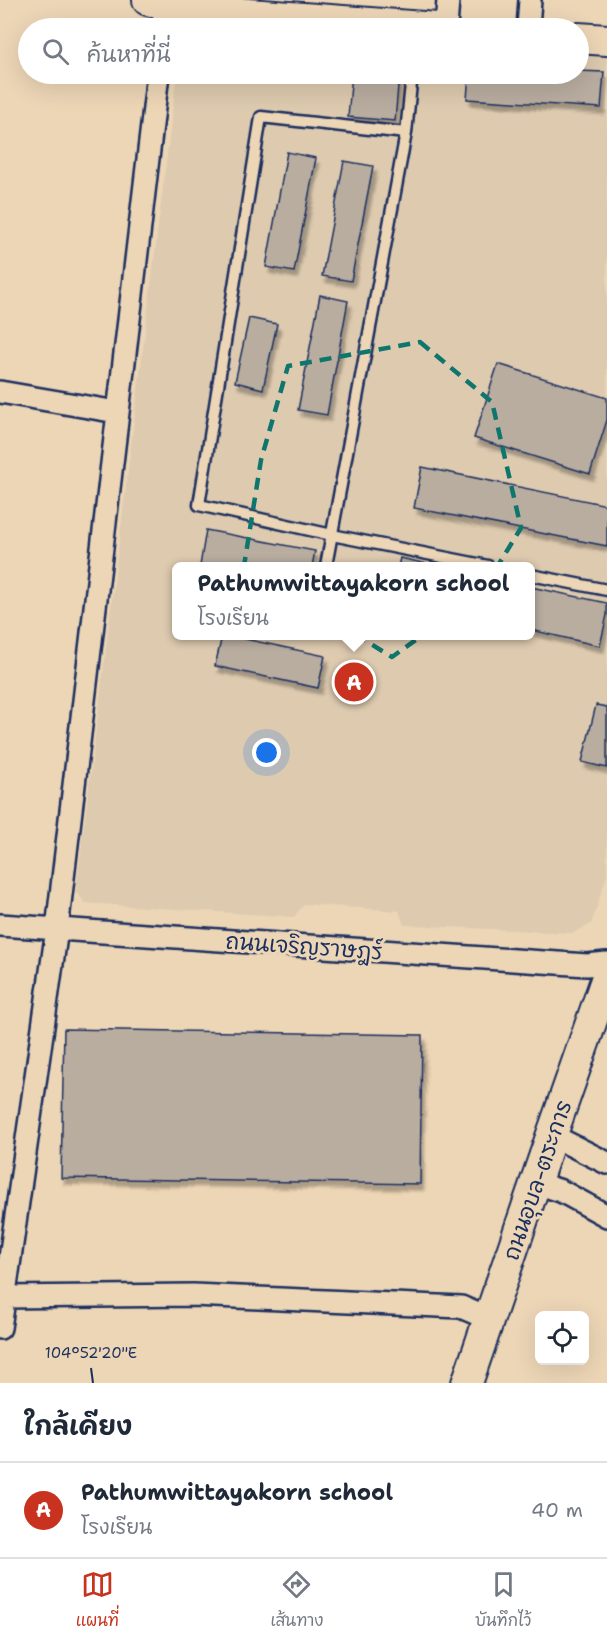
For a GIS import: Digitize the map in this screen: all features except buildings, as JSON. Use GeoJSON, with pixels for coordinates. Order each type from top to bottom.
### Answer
{"type":"FeatureCollection","features":[{"type":"Feature","properties":{"kind":"main road"},"geometry":{"type":"LineString","coordinates":[[161,8],[296,18]]}},
{"type":"Feature","properties":{"kind":"main road"},"geometry":{"type":"LineString","coordinates":[[589,39],[607,40]]}},
{"type":"Feature","properties":{"kind":"main road","name":"ถนนอุบล-ตระการ"},"geometry":{"type":"LineString","coordinates":[[468,1383],[607,977]]}},
{"type":"Feature","properties":{"kind":"street"},"geometry":{"type":"LineString","coordinates":[[447,18],[448,0]]}},
{"type":"Feature","properties":{"kind":"street"},"geometry":{"type":"LineString","coordinates":[[529,18],[530,0]]}},
{"type":"Feature","properties":{"kind":"street"},"geometry":{"type":"LineString","coordinates":[[0,1328],[57,929],[157,84]]}},
{"type":"Feature","properties":{"kind":"street"},"geometry":{"type":"LineString","coordinates":[[0,392],[117,412]]}},
{"type":"Feature","properties":{"kind":"street","name":"ถนนเจริญราษฎร์"},"geometry":{"type":"LineString","coordinates":[[0,925],[587,965],[607,963]]}},
{"type":"Feature","properties":{"kind":"street"},"geometry":{"type":"LineString","coordinates":[[551,1137],[607,1163]]}},
{"type":"Feature","properties":{"kind":"street"},"geometry":{"type":"LineString","coordinates":[[536,1182],[561,1191],[607,1215]]}},
{"type":"Feature","properties":{"kind":"street"},"geometry":{"type":"LineString","coordinates":[[4,1296],[193,1295],[461,1307],[489,1319]]}},
{"type":"Feature","properties":{"kind":"lane"},"geometry":{"type":"LineString","coordinates":[[327,562],[406,132],[411,84]]}},
{"type":"Feature","properties":{"kind":"lane"},"geometry":{"type":"LineString","coordinates":[[406,132],[261,117],[200,505],[464,562]]}},
{"type":"Feature","properties":{"kind":"lane"},"geometry":{"type":"LineString","coordinates":[[535,576],[607,591]]}},
{"type":"Feature","properties":{"kind":"highlighted area"},"geometry":{"type":"Polygon","coordinates":[[[420,342],[492,402],[521,528],[481,593],[392,657],[244,566],[261,460],[288,366],[420,342]]]}},
{"type":"Feature","properties":{"kind":"shaded area"},"geometry":{"type":"Polygon","coordinates":[[[589,56],[607,57],[607,875],[591,924],[573,933],[404,925],[399,911],[304,904],[294,917],[85,903],[76,891],[176,84],[589,84],[589,56]]]}},
{"type":"Feature","properties":{"kind":"place","name":"Pathumwittayakorn school"},"geometry":{"type":"Point","coordinates":[354,682]}}]}
